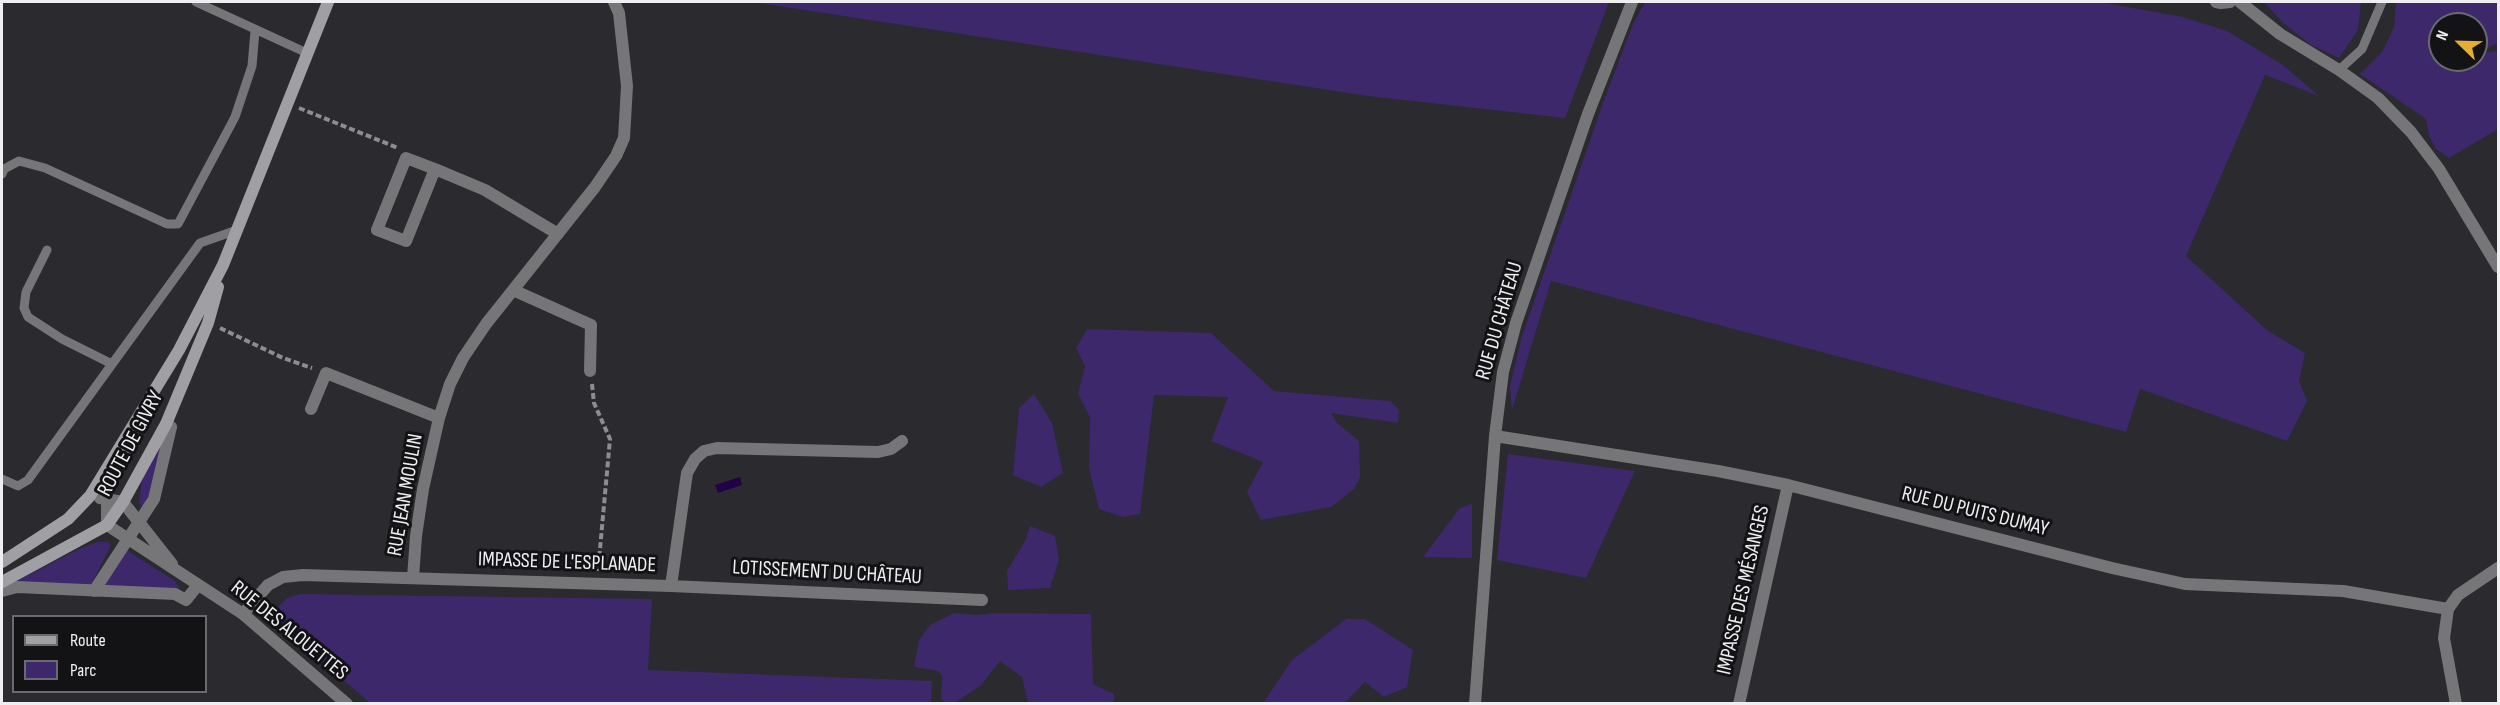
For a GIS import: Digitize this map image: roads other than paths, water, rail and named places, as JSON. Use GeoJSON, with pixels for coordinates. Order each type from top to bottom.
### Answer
{"type":"FeatureCollection","features":[{"type":"Feature","properties":{"kind":"main road","name":"ROUTE DE GIVRY"},"geometry":{"type":"LineString","coordinates":[[2,562],[68,519],[90,496],[162,378],[223,265],[328,2]]}},
{"type":"Feature","properties":{"kind":"main road","name":"ROUTE DE GIVRY"},"geometry":{"type":"LineString","coordinates":[[2,582],[107,525],[123,502],[166,424],[208,323],[223,265]]}},
{"type":"Feature","properties":{"kind":"street","name":"RUE JEAN MOULIN"},"geometry":{"type":"LineString","coordinates":[[413,578],[419,517],[439,418],[450,384],[463,358],[486,324],[595,188],[616,156],[624,138],[627,86],[619,13],[614,2]]}},
{"type":"Feature","properties":{"kind":"street","name":"RUE DU CHÂTEAU"},"geometry":{"type":"LineString","coordinates":[[1475,704],[1495,436],[1503,372],[1516,323],[1588,114],[1632,2]]}},
{"type":"Feature","properties":{"kind":"street"},"geometry":{"type":"LineString","coordinates":[[2216,2],[2230,2]]}},
{"type":"Feature","properties":{"kind":"street"},"geometry":{"type":"LineString","coordinates":[[2240,2],[2280,34],[2339,70],[2378,98],[2411,132],[2439,170],[2499,267]]}},
{"type":"Feature","properties":{"kind":"street"},"geometry":{"type":"LineString","coordinates":[[435,169],[406,241],[377,230],[406,158],[435,169],[485,190],[558,234]]}},
{"type":"Feature","properties":{"kind":"street"},"geometry":{"type":"LineString","coordinates":[[513,290],[591,325],[590,371]]}},
{"type":"Feature","properties":{"kind":"street","name":"RUE JEAN MOULIN"},"geometry":{"type":"LineString","coordinates":[[311,409],[326,373],[439,418]]}},
{"type":"Feature","properties":{"kind":"street"},"geometry":{"type":"LineString","coordinates":[[107,525],[106,489],[162,378]]}},
{"type":"Feature","properties":{"kind":"street"},"geometry":{"type":"LineString","coordinates":[[94,591],[154,499],[171,427],[166,424]]}},
{"type":"Feature","properties":{"kind":"street","name":"RUE DU PUITS DUMAY"},"geometry":{"type":"LineString","coordinates":[[1495,436],[1718,471],[1788,485],[2112,568],[2185,584],[2343,591],[2448,609]]}},
{"type":"Feature","properties":{"kind":"street","name":"IMPASSE DE L'ESPLANADE"},"geometry":{"type":"LineString","coordinates":[[243,614],[268,585],[283,577],[303,574],[671,586],[687,473],[695,459],[704,451],[717,448],[878,452],[891,449],[902,441]]}},
{"type":"Feature","properties":{"kind":"street","name":"IMPASSE DES MÉSANGES"},"geometry":{"type":"LineString","coordinates":[[1739,704],[1788,485]]}},
{"type":"Feature","properties":{"kind":"street"},"geometry":{"type":"LineString","coordinates":[[90,496],[123,502]]}},
{"type":"Feature","properties":{"kind":"street","name":"RUE DES ALOUETTES"},"geometry":{"type":"LineString","coordinates":[[123,502],[176,570]]}},
{"type":"Feature","properties":{"kind":"street","name":"RUE DES ALOUETTES"},"geometry":{"type":"LineString","coordinates":[[107,525],[243,614],[347,704]]}},
{"type":"Feature","properties":{"kind":"street"},"geometry":{"type":"LineString","coordinates":[[2456,704],[2444,638],[2448,609],[2458,595],[2499,568]]}},
{"type":"Feature","properties":{"kind":"street"},"geometry":{"type":"LineString","coordinates":[[2,591],[17,587],[176,594],[186,600],[198,585]]}},
{"type":"Feature","properties":{"kind":"street","name":"LOTISSEMENT DU CHÂTEAU"},"geometry":{"type":"LineString","coordinates":[[671,586],[982,600]]}},
{"type":"Feature","properties":{"kind":"lane"},"geometry":{"type":"LineString","coordinates":[[196,2],[307,53]]}},
{"type":"Feature","properties":{"kind":"lane"},"geometry":{"type":"LineString","coordinates":[[2339,70],[2362,50],[2382,2]]}},
{"type":"Feature","properties":{"kind":"lane"},"geometry":{"type":"LineString","coordinates":[[2,174],[4,169],[19,161],[45,168],[167,224],[178,224],[235,117],[252,66],[255,31]]}},
{"type":"Feature","properties":{"kind":"lane"},"geometry":{"type":"LineString","coordinates":[[2,479],[18,486],[28,480],[200,243],[237,230]]}},
{"type":"Feature","properties":{"kind":"lane"},"geometry":{"type":"LineString","coordinates":[[47,250],[26,292],[24,308],[28,317],[62,339],[112,364]]}}]}
